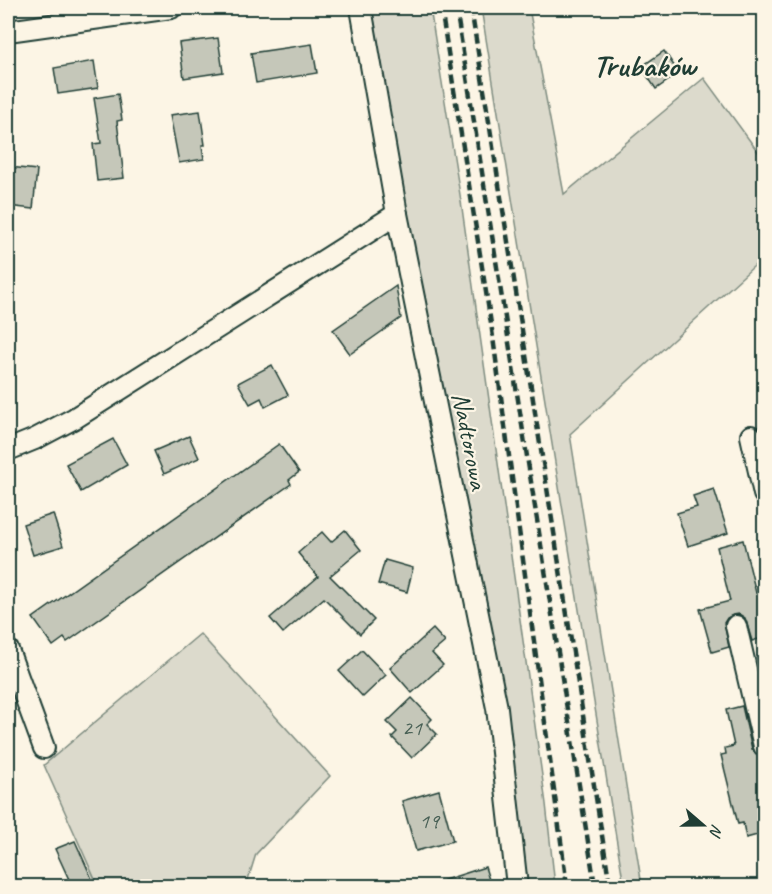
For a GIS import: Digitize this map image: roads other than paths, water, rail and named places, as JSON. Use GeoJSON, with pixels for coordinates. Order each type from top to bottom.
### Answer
{"type":"FeatureCollection","features":[{"type":"Feature","properties":{"kind":"street"},"geometry":{"type":"LineString","coordinates":[[8,31],[122,11],[171,8]]}},
{"type":"Feature","properties":{"kind":"street","name":"Nadtorowa"},"geometry":{"type":"LineString","coordinates":[[361,8],[397,214],[497,708],[517,886]]}},
{"type":"Feature","properties":{"kind":"street"},"geometry":{"type":"LineString","coordinates":[[8,450],[75,418],[397,214]]}},
{"type":"Feature","properties":{"kind":"street"},"geometry":{"type":"LineString","coordinates":[[751,436],[765,494]]}},
{"type":"Feature","properties":{"kind":"street"},"geometry":{"type":"LineString","coordinates":[[736,626],[765,746]]}},
{"type":"Feature","properties":{"kind":"street"},"geometry":{"type":"LineString","coordinates":[[8,650],[44,748]]}},
{"type":"Feature","properties":{"kind":"railway"},"geometry":{"type":"LineString","coordinates":[[441,8],[492,330],[567,886]]}},
{"type":"Feature","properties":{"kind":"railway"},"geometry":{"type":"LineString","coordinates":[[456,8],[595,886]]}},
{"type":"Feature","properties":{"kind":"railway"},"geometry":{"type":"LineString","coordinates":[[471,8],[610,886]]}},
{"type":"Feature","properties":{"kind":"district","name":"Trubaków"},"geometry":{"type":"Point","coordinates":[644,65]}}]}
